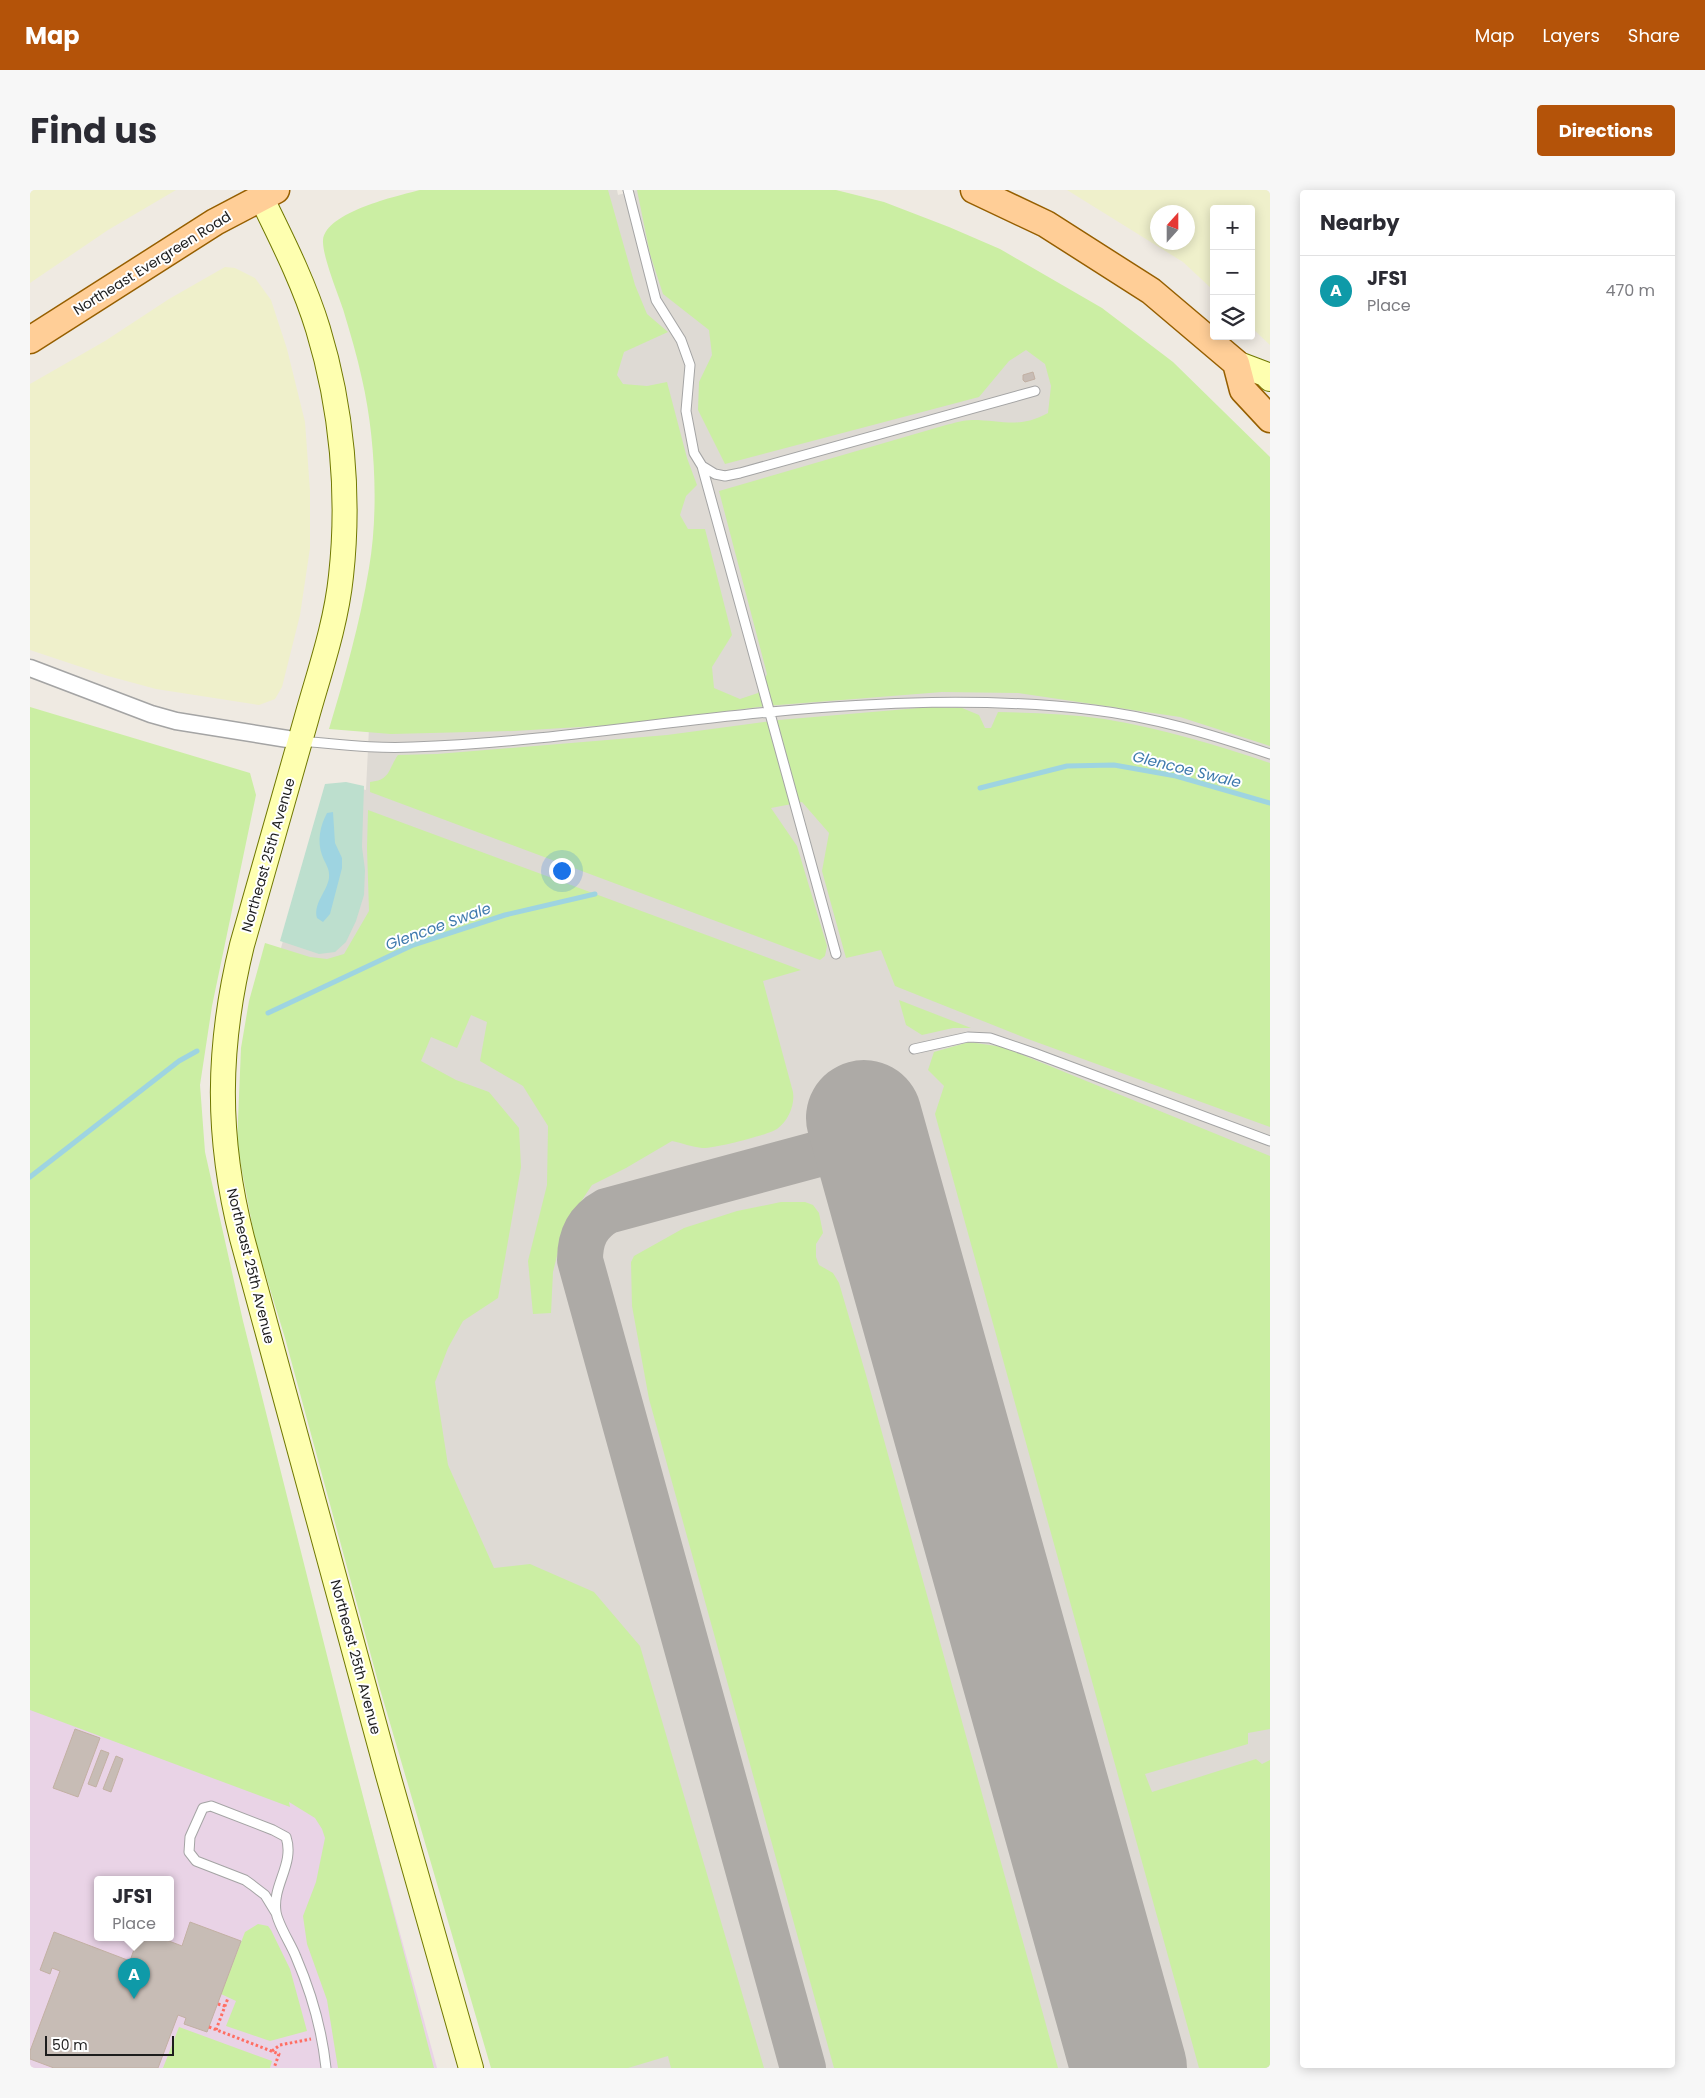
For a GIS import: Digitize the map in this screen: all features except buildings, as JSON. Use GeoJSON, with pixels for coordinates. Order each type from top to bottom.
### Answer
{"type":"FeatureCollection","features":[{"type":"Feature","properties":{"kind":"main road"},"geometry":{"type":"LineString","coordinates":[[974,190],[1046,224],[1136,281],[1197,328],[1236,363],[1265,374],[1270,379]]}},
{"type":"Feature","properties":{"kind":"main road","name":"Northeast Evergreen Road"},"geometry":{"type":"LineString","coordinates":[[30,340],[207,227],[269,194]]}},
{"type":"Feature","properties":{"kind":"main road","name":"Northeast 25th Avenue"},"geometry":{"type":"LineString","coordinates":[[269,194],[318,328],[336,403],[344,523],[341,579],[328,642],[242,946],[227,1015],[222,1089],[225,1149],[231,1190],[242,1238],[388,1775],[471,2068]]}},
{"type":"Feature","properties":{"kind":"main road"},"geometry":{"type":"LineString","coordinates":[[1236,363],[1243,390],[1270,419]]}},
{"type":"Feature","properties":{"kind":"street"},"geometry":{"type":"LineString","coordinates":[[30,668],[151,714],[176,721],[300,741]]}},
{"type":"Feature","properties":{"kind":"lane"},"geometry":{"type":"LineString","coordinates":[[628,190],[656,300],[681,340],[690,365],[686,411],[694,453],[702,466],[836,954]]}},
{"type":"Feature","properties":{"kind":"lane"},"geometry":{"type":"LineString","coordinates":[[702,466],[714,474],[724,476],[1035,391]]}},
{"type":"Feature","properties":{"kind":"lane"},"geometry":{"type":"LineString","coordinates":[[300,741],[367,747],[412,748],[542,739],[770,712],[892,703],[958,701],[1024,703],[1096,710],[1170,724],[1270,754]]}},
{"type":"Feature","properties":{"kind":"lane"},"geometry":{"type":"LineString","coordinates":[[914,1049],[968,1037],[990,1038],[1270,1141]]}},
{"type":"Feature","properties":{"kind":"lane"},"geometry":{"type":"LineString","coordinates":[[276,1913],[276,1898],[288,1863],[290,1848],[286,1838],[273,1830],[211,1806],[203,1808],[190,1837],[188,1852],[196,1861],[252,1885],[265,1895],[276,1913],[309,1990],[321,2037],[326,2068]]}},
{"type":"Feature","properties":{"kind":"path"},"geometry":{"type":"LineString","coordinates":[[216,2030],[228,1998]]}},
{"type":"Feature","properties":{"kind":"path"},"geometry":{"type":"LineString","coordinates":[[218,2004],[225,2006]]}},
{"type":"Feature","properties":{"kind":"path"},"geometry":{"type":"LineString","coordinates":[[209,2027],[279,2054],[274,2068]]}},
{"type":"Feature","properties":{"kind":"path"},"geometry":{"type":"LineString","coordinates":[[271,2051],[280,2045],[321,2037]]}},
{"type":"Feature","properties":{"kind":"shaded area"},"geometry":{"type":"Polygon","coordinates":[[[471,190],[617,190],[618,195],[637,190],[785,190],[1270,469],[1270,2068],[513,2068],[281,948],[326,787],[346,785],[366,790],[370,707],[471,190]]]}},
{"type":"Feature","properties":{"kind":"shaded area"},"geometry":{"type":"Polygon","coordinates":[[[30,1663],[361,1791],[437,2068],[30,2068],[30,1663]]]}},
{"type":"Feature","properties":{"kind":"green space"},"geometry":{"type":"Polygon","coordinates":[[[30,190],[176,190],[108,230],[30,283],[30,190]]]}},
{"type":"Feature","properties":{"kind":"green space"},"geometry":{"type":"Polygon","coordinates":[[[420,190],[608,190],[635,285],[647,314],[668,332],[624,352],[617,375],[623,384],[647,386],[667,382],[687,458],[697,485],[686,496],[680,515],[688,529],[705,529],[732,635],[712,667],[714,688],[740,699],[758,693],[767,674],[719,491],[959,422],[972,420],[1019,422],[1038,418],[1048,413],[1051,386],[1045,364],[1026,350],[1009,361],[979,397],[725,464],[698,410],[699,382],[712,355],[709,330],[663,294],[650,254],[637,190],[836,190],[884,202],[1000,249],[1102,308],[1173,362],[1270,457],[1270,746],[1180,717],[1018,693],[942,692],[766,706],[629,724],[514,731],[391,734],[329,729],[352,649],[365,589],[372,546],[375,498],[373,448],[362,379],[343,309],[323,247],[323,240],[327,230],[336,221],[349,213],[380,201],[420,190]]]}},
{"type":"Feature","properties":{"kind":"green space"},"geometry":{"type":"Polygon","coordinates":[[[1067,190],[1270,190],[1270,345],[1255,331],[1255,205],[1210,205],[1210,287],[1183,262],[1164,250],[1195,250],[1195,205],[1150,205],[1150,242],[1067,190]]]}},
{"type":"Feature","properties":{"kind":"green space"},"geometry":{"type":"Polygon","coordinates":[[[225,267],[235,268],[255,278],[271,300],[287,349],[305,422],[310,491],[310,548],[300,615],[282,687],[275,699],[259,705],[156,689],[108,676],[30,650],[30,384],[105,341],[169,299],[225,267]]]}},
{"type":"Feature","properties":{"kind":"green space"},"geometry":{"type":"Polygon","coordinates":[[[30,707],[250,773],[256,795],[212,1006],[200,1085],[205,1152],[243,1321],[347,1735],[434,2068],[338,2068],[327,2000],[307,1944],[303,1916],[316,1882],[325,1838],[315,1818],[289,1802],[290,1807],[30,1710],[30,707]]]}},
{"type":"Feature","properties":{"kind":"green space"},"geometry":{"type":"Polygon","coordinates":[[[930,707],[962,708],[979,715],[985,728],[991,728],[998,712],[1104,719],[1188,738],[1270,763],[1270,1127],[1028,1039],[895,986],[881,950],[846,958],[822,871],[829,833],[802,802],[771,808],[797,846],[827,946],[825,956],[820,960],[370,792],[370,782],[382,779],[388,773],[398,755],[437,754],[667,735],[779,720],[930,707]]]}},
{"type":"Feature","properties":{"kind":"green space"},"geometry":{"type":"Polygon","coordinates":[[[346,782],[364,786],[362,847],[365,870],[364,895],[356,921],[346,942],[335,952],[319,954],[280,941],[325,784],[346,782]]]}},
{"type":"Feature","properties":{"kind":"green space"},"geometry":{"type":"Polygon","coordinates":[[[368,810],[801,970],[763,981],[793,1092],[792,1108],[784,1122],[772,1132],[708,1148],[694,1147],[672,1141],[592,1185],[564,1227],[553,1272],[551,1313],[533,1314],[528,1261],[547,1185],[548,1126],[523,1086],[480,1061],[487,1022],[471,1015],[457,1048],[431,1037],[421,1061],[456,1080],[489,1092],[519,1128],[521,1167],[498,1298],[463,1321],[448,1348],[435,1382],[448,1465],[494,1568],[530,1564],[594,1592],[640,1646],[764,2068],[671,2068],[668,2056],[628,2068],[491,2068],[380,1689],[285,1338],[255,1240],[237,1144],[241,1048],[249,1001],[265,943],[310,957],[327,959],[344,954],[369,911],[368,810]]]}},
{"type":"Feature","properties":{"kind":"green space"},"geometry":{"type":"Polygon","coordinates":[[[899,1000],[971,1028],[953,1028],[922,1035],[906,1025],[899,1000]]]}},
{"type":"Feature","properties":{"kind":"green space"},"geometry":{"type":"Polygon","coordinates":[[[969,1042],[1003,1047],[1270,1156],[1270,1729],[1248,1733],[1248,1744],[1145,1774],[1152,1792],[1256,1759],[1262,1764],[1270,1760],[1270,2068],[1199,2068],[935,1114],[944,1086],[928,1070],[934,1052],[969,1042]]]}},
{"type":"Feature","properties":{"kind":"green space"},"geometry":{"type":"Polygon","coordinates":[[[781,1202],[805,1202],[813,1205],[819,1213],[823,1233],[816,1244],[816,1257],[819,1265],[833,1273],[839,1283],[1058,2068],[834,2068],[649,1399],[632,1306],[631,1262],[634,1256],[684,1228],[737,1211],[781,1202]]]}},
{"type":"Feature","properties":{"kind":"green space"},"geometry":{"type":"Polygon","coordinates":[[[258,1924],[268,1926],[271,1930],[290,1969],[307,2031],[270,2041],[226,2026],[236,2001],[221,1994],[245,1932],[258,1924]]]}},
{"type":"Feature","properties":{"kind":"green space"},"geometry":{"type":"Polygon","coordinates":[[[179,2027],[272,2061],[270,2068],[163,2068],[179,2027]]]}},
{"type":"Feature","properties":{"kind":"water"},"geometry":{"type":"Polygon","coordinates":[[[333,812],[335,843],[342,858],[342,868],[330,914],[323,922],[317,918],[316,913],[328,883],[329,875],[320,850],[320,834],[327,813],[333,812]]]}},
{"type":"Feature","properties":{"kind":"waterway","name":"Glencoe Swale"},"geometry":{"type":"LineString","coordinates":[[980,788],[1067,766],[1114,765],[1176,776],[1270,803]]}},
{"type":"Feature","properties":{"kind":"waterway","name":"Glencoe Swale"},"geometry":{"type":"LineString","coordinates":[[268,1013],[413,945],[505,915],[595,894]]}},
{"type":"Feature","properties":{"kind":"waterway","name":"Glencoe Swale"},"geometry":{"type":"LineString","coordinates":[[30,1177],[179,1061],[197,1051]]}},
{"type":"Feature","properties":{"kind":"taxiway"},"geometry":{"type":"LineString","coordinates":[[803,2068],[580,1260],[580,1252],[586,1231],[594,1220],[607,1211],[870,1140]]}},
{"type":"Feature","properties":{"kind":"runway"},"geometry":{"type":"LineString","coordinates":[[864,1118],[1129,2068]]}},
{"type":"Feature","properties":{"kind":"place","name":"JFS1"},"geometry":{"type":"Point","coordinates":[134,1999]}}]}
